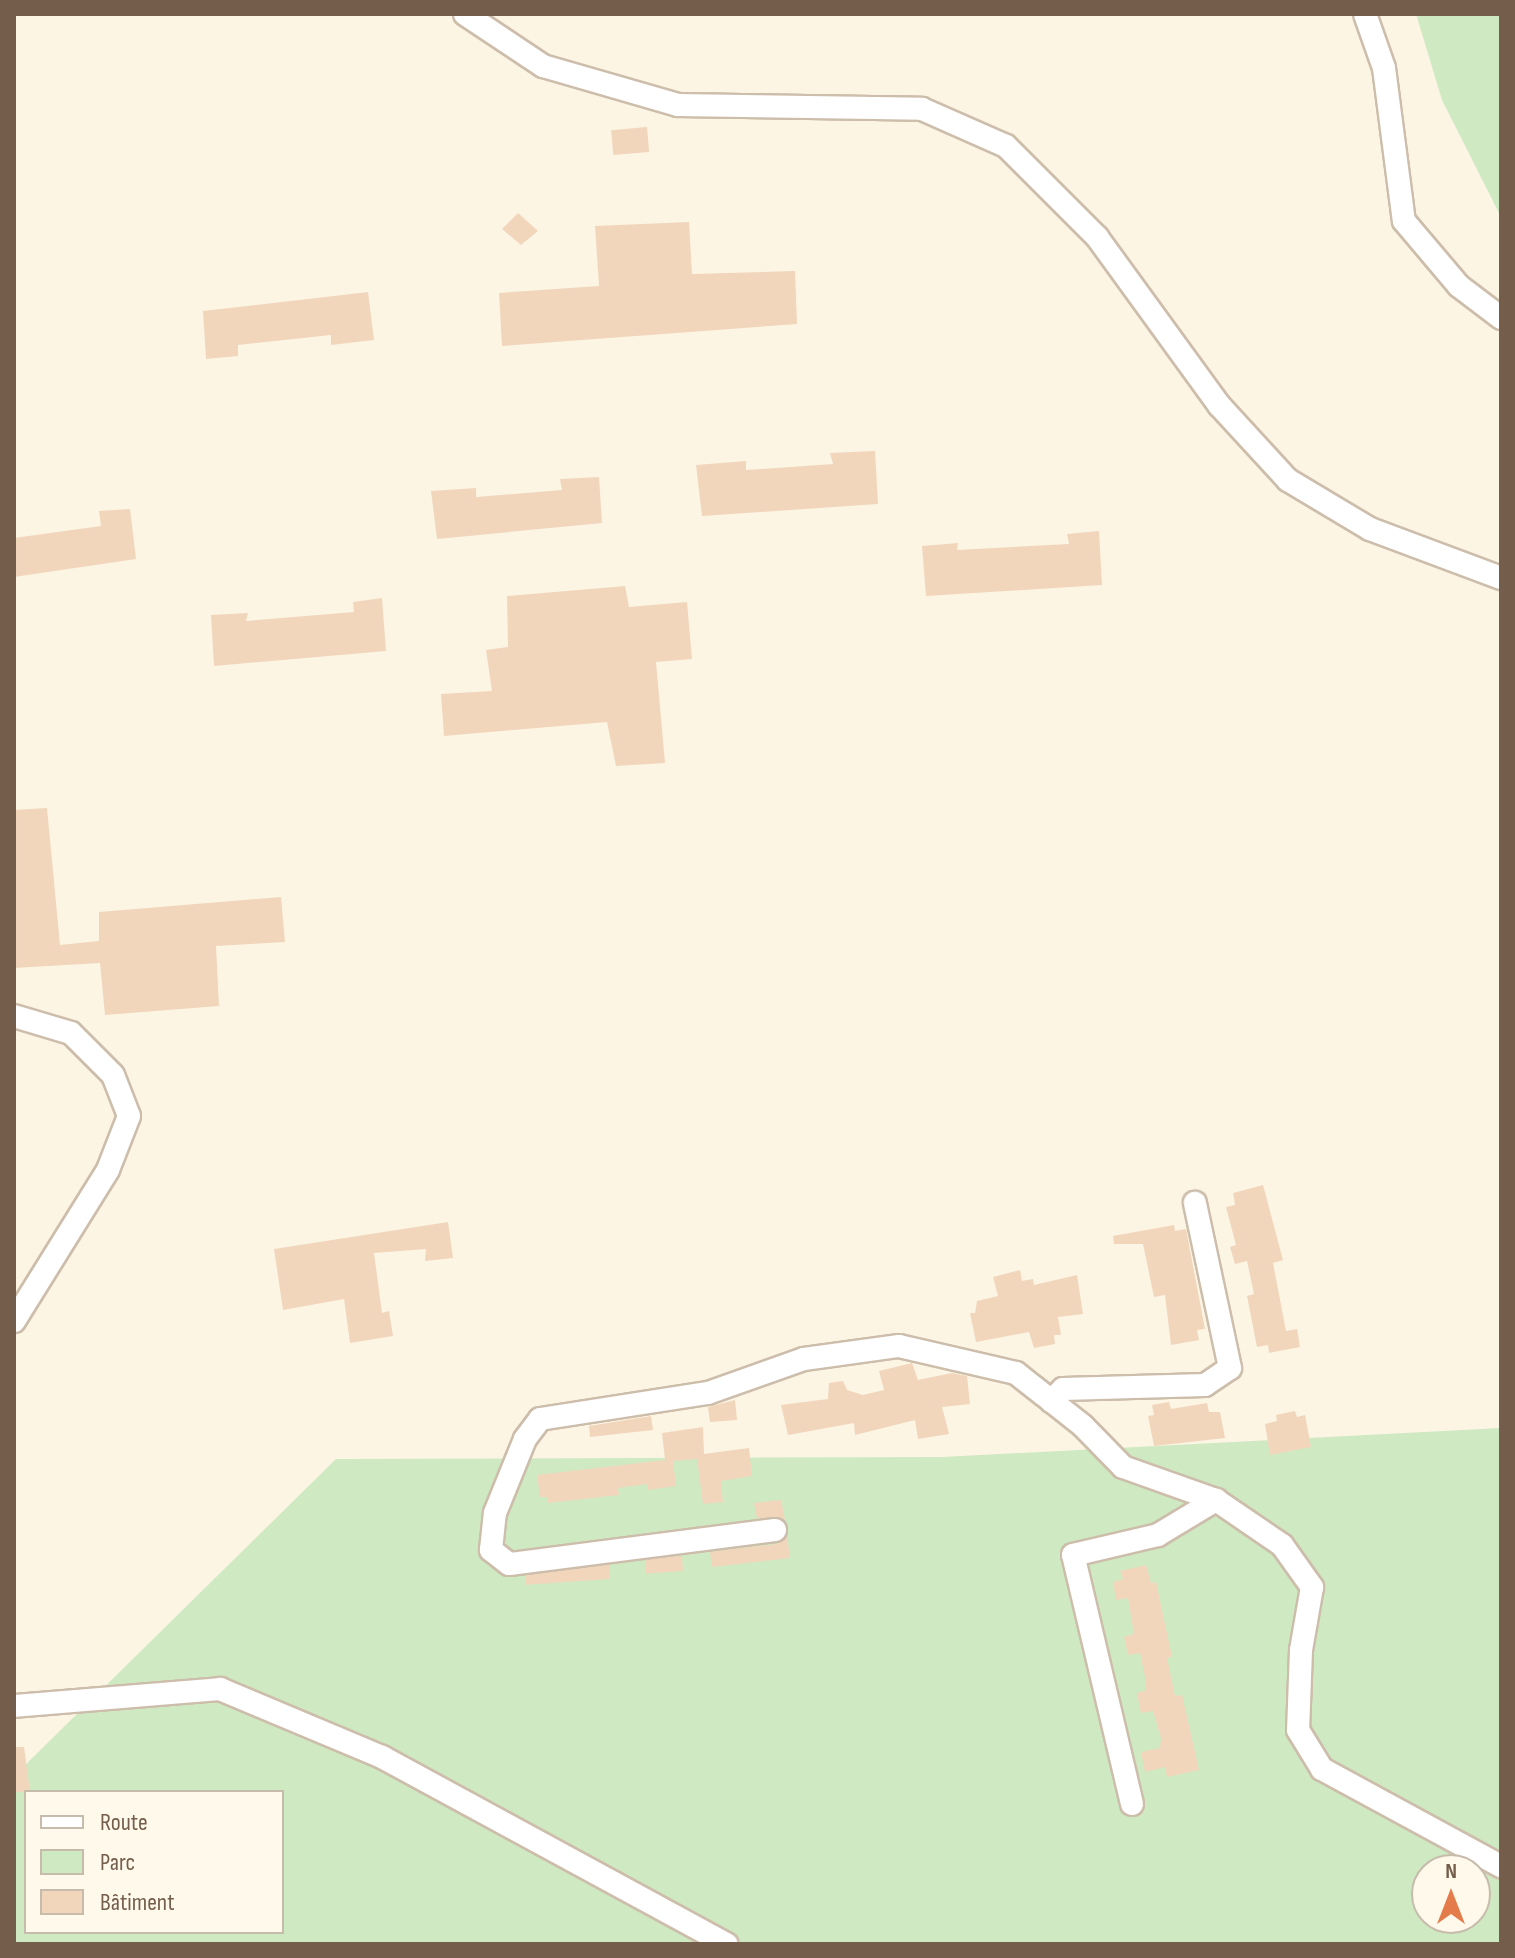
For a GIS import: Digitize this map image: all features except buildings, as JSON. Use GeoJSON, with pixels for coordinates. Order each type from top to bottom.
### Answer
{"type":"FeatureCollection","features":[{"type":"Feature","properties":{"kind":"street"},"geometry":{"type":"LineString","coordinates":[[465,14],[543,66],[678,105],[922,109],[1006,146],[1097,237],[1219,405],[1288,480],[1370,529],[1501,578]]}},
{"type":"Feature","properties":{"kind":"street"},"geometry":{"type":"LineString","coordinates":[[1365,14],[1384,68],[1404,221],[1459,286],[1501,318]]}},
{"type":"Feature","properties":{"kind":"street"},"geometry":{"type":"LineString","coordinates":[[14,1016],[71,1033],[113,1075],[129,1116],[108,1170],[14,1321]]}},
{"type":"Feature","properties":{"kind":"street"},"geometry":{"type":"LineString","coordinates":[[1051,1401],[1063,1389],[1205,1385],[1230,1368],[1195,1203]]}},
{"type":"Feature","properties":{"kind":"street"},"geometry":{"type":"LineString","coordinates":[[775,1530],[509,1564],[491,1550],[495,1513],[525,1439],[540,1419],[708,1393],[804,1359],[899,1346],[1016,1373],[1123,1467],[1216,1500],[1282,1545],[1312,1587],[1301,1650],[1298,1730],[1322,1769],[1501,1866]]}},
{"type":"Feature","properties":{"kind":"street"},"geometry":{"type":"LineString","coordinates":[[1132,1804],[1073,1555],[1158,1535],[1216,1500]]}},
{"type":"Feature","properties":{"kind":"street"},"geometry":{"type":"LineString","coordinates":[[14,1706],[220,1689],[382,1757],[726,1944]]}},
{"type":"Feature","properties":{"kind":"green space"},"geometry":{"type":"Polygon","coordinates":[[[1416,14],[1501,14],[1501,217],[1442,100],[1416,14]]]}},
{"type":"Feature","properties":{"kind":"green space"},"geometry":{"type":"Polygon","coordinates":[[[1501,1428],[1501,1944],[14,1944],[14,1776],[336,1459],[942,1457],[1501,1428]]]}}]}
